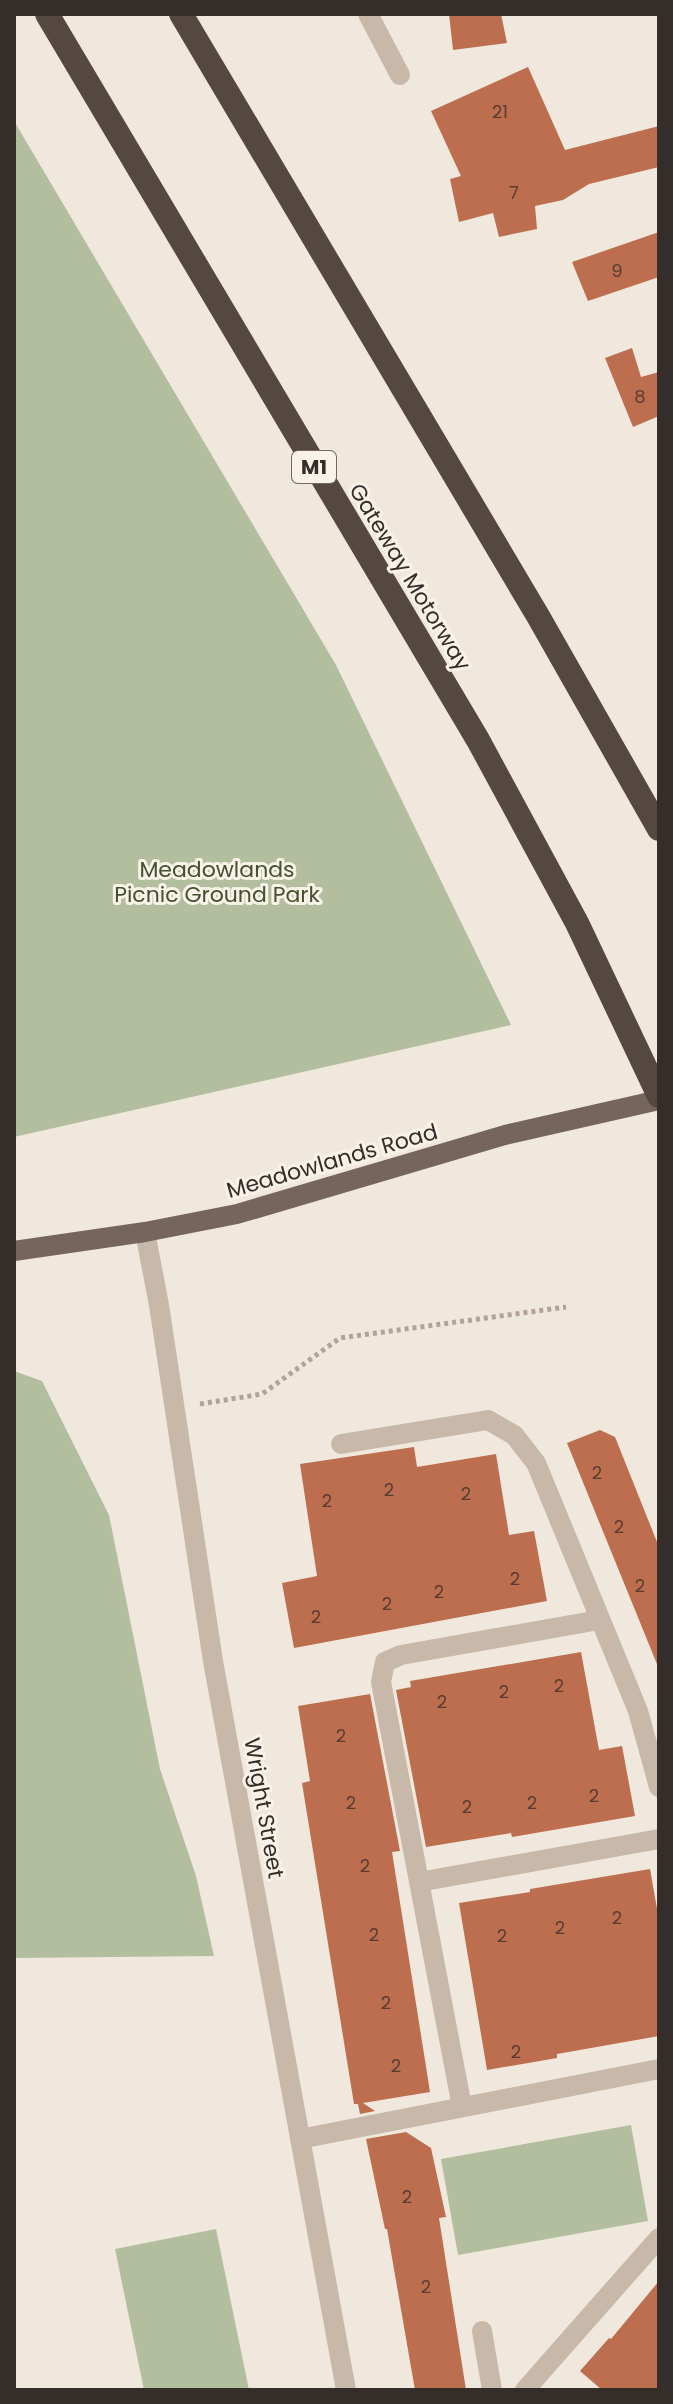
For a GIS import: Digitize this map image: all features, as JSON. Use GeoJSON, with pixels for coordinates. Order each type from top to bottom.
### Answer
{"type":"FeatureCollection","features":[{"type":"Feature","properties":{"kind":"highway","name":"Gateway Motorway"},"geometry":{"type":"LineString","coordinates":[[47,14],[478,740],[577,923],[659,1098]]}},
{"type":"Feature","properties":{"kind":"highway"},"geometry":{"type":"LineString","coordinates":[[181,14],[530,602],[659,829]]}},
{"type":"Feature","properties":{"kind":"main road","name":"Meadowlands Road"},"geometry":{"type":"LineString","coordinates":[[14,1251],[145,1232],[237,1214],[505,1135],[659,1098]]}},
{"type":"Feature","properties":{"kind":"street"},"geometry":{"type":"LineString","coordinates":[[368,14],[400,75]]}},
{"type":"Feature","properties":{"kind":"street","name":"Wright Street"},"geometry":{"type":"LineString","coordinates":[[145,1232],[213,1661],[346,2390]]}},
{"type":"Feature","properties":{"kind":"street"},"geometry":{"type":"LineString","coordinates":[[341,1444],[488,1420],[514,1435],[536,1463],[638,1711],[659,1787]]}},
{"type":"Feature","properties":{"kind":"street"},"geometry":{"type":"LineString","coordinates":[[462,2107],[381,1682],[385,1662],[401,1655],[599,1620]]}},
{"type":"Feature","properties":{"kind":"street"},"geometry":{"type":"LineString","coordinates":[[419,1882],[659,1839]]}},
{"type":"Feature","properties":{"kind":"street"},"geometry":{"type":"LineString","coordinates":[[300,2139],[659,2069]]}},
{"type":"Feature","properties":{"kind":"street"},"geometry":{"type":"LineString","coordinates":[[525,2390],[659,2238]]}},
{"type":"Feature","properties":{"kind":"street"},"geometry":{"type":"LineString","coordinates":[[482,2331],[492,2390]]}},
{"type":"Feature","properties":{"kind":"path"},"geometry":{"type":"LineString","coordinates":[[175,1409],[262,1394],[340,1338],[566,1307]]}},
{"type":"Feature","properties":{"kind":"green space","name":"Meadowlands Picnic Ground Park"},"geometry":{"type":"Polygon","coordinates":[[[14,121],[336,665],[511,1025],[14,1137],[14,121]]]}},
{"type":"Feature","properties":{"kind":"green space"},"geometry":{"type":"Polygon","coordinates":[[[14,1371],[42,1381],[109,1515],[160,1769],[196,1876],[214,1956],[14,1958],[14,1371]]]}},
{"type":"Feature","properties":{"kind":"green space"},"geometry":{"type":"Polygon","coordinates":[[[631,2125],[648,2221],[458,2255],[441,2159],[631,2125]]]}},
{"type":"Feature","properties":{"kind":"green space"},"geometry":{"type":"Polygon","coordinates":[[[216,2229],[249,2390],[144,2390],[115,2249],[216,2229]]]}},
{"type":"Feature","properties":{"kind":"building"},"geometry":{"type":"Polygon","coordinates":[[[449,14],[501,14],[507,43],[453,50],[449,14]]]}},
{"type":"Feature","properties":{"kind":"building"},"geometry":{"type":"Polygon","coordinates":[[[528,67],[565,150],[659,126],[659,167],[589,184],[563,200],[535,206],[537,229],[499,237],[493,213],[459,222],[450,179],[461,176],[431,111],[528,67]]]}},
{"type":"Feature","properties":{"kind":"building"},"geometry":{"type":"Polygon","coordinates":[[[659,232],[659,277],[588,301],[572,262],[659,232]]]}},
{"type":"Feature","properties":{"kind":"building"},"geometry":{"type":"Polygon","coordinates":[[[632,348],[641,377],[659,372],[659,416],[633,427],[605,358],[632,348]]]}},
{"type":"Feature","properties":{"kind":"building"},"geometry":{"type":"Polygon","coordinates":[[[600,1430],[615,1437],[659,1547],[659,1669],[567,1443],[600,1430]]]}},
{"type":"Feature","properties":{"kind":"building"},"geometry":{"type":"Polygon","coordinates":[[[414,1447],[417,1467],[496,1454],[509,1535],[534,1531],[547,1601],[294,1648],[282,1583],[317,1576],[300,1464],[414,1447]]]}},
{"type":"Feature","properties":{"kind":"building"},"geometry":{"type":"Polygon","coordinates":[[[581,1652],[599,1750],[622,1746],[635,1816],[512,1837],[511,1833],[426,1847],[396,1690],[411,1687],[410,1681],[581,1652]]]}},
{"type":"Feature","properties":{"kind":"building"},"geometry":{"type":"Polygon","coordinates":[[[370,1694],[400,1851],[392,1852],[430,2092],[363,2103],[375,2111],[360,2114],[358,2104],[354,2104],[302,1783],[310,1781],[298,1706],[370,1694]]]}},
{"type":"Feature","properties":{"kind":"building"},"geometry":{"type":"Polygon","coordinates":[[[650,1869],[659,1920],[659,2036],[487,2070],[459,1903],[650,1869]]]}},
{"type":"Feature","properties":{"kind":"building"},"geometry":{"type":"Polygon","coordinates":[[[406,2132],[431,2148],[446,2217],[439,2218],[466,2390],[415,2390],[387,2229],[366,2139],[406,2132]]]}},
{"type":"Feature","properties":{"kind":"building"},"geometry":{"type":"Polygon","coordinates":[[[659,2281],[659,2390],[602,2390],[580,2371],[659,2281]]]}}]}
